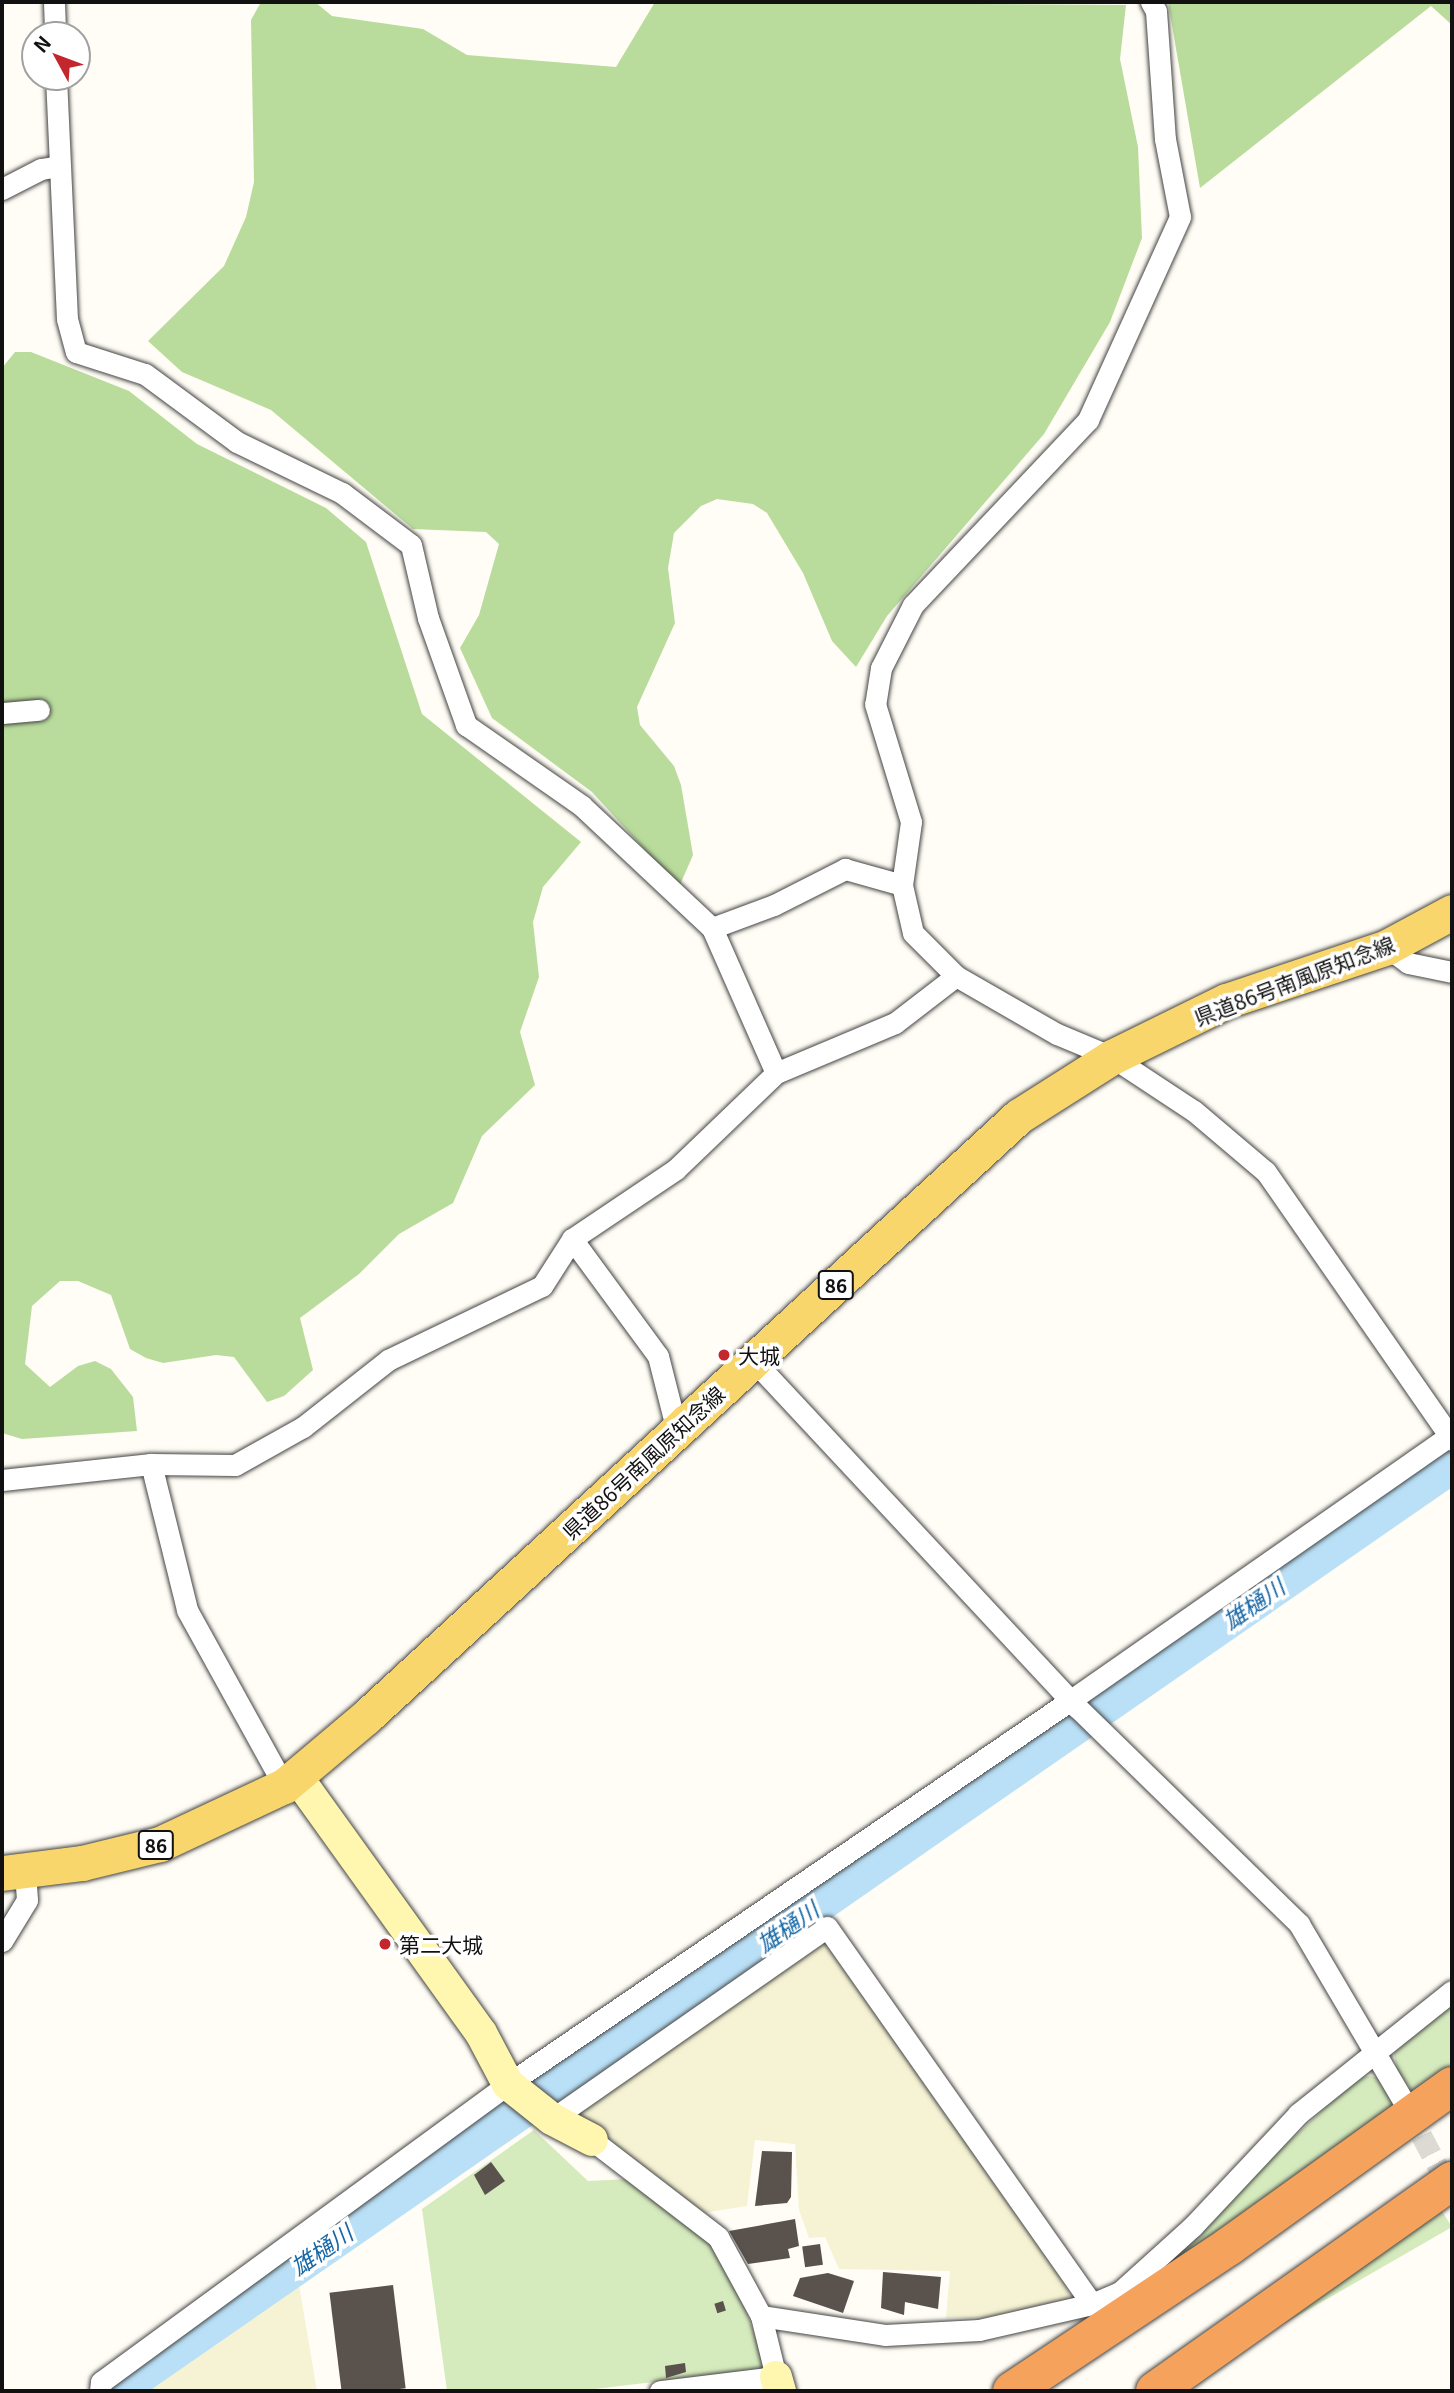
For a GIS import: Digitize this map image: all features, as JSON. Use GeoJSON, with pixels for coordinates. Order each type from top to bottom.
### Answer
{"type":"FeatureCollection","features":[{"type":"Feature","properties":{"kind":"highway"},"geometry":{"type":"LineString","coordinates":[[1012,2391],[1228,2247],[1452,2086]]}},
{"type":"Feature","properties":{"kind":"highway"},"geometry":{"type":"LineString","coordinates":[[1155,2391],[1452,2181]]}},
{"type":"Feature","properties":{"kind":"main road","name":"県道86号南風原知念線"},"geometry":{"type":"LineString","coordinates":[[13,1873],[160,1844],[290,1782],[1019,1116],[1112,1056],[1226,1001],[1387,947],[1452,912]]}},
{"type":"Feature","properties":{"kind":"street"},"geometry":{"type":"LineString","coordinates":[[54,2],[55,21]]}},
{"type":"Feature","properties":{"kind":"street"},"geometry":{"type":"LineString","coordinates":[[100,2391],[101,2382],[513,2088],[1075,1704],[1451,1437],[1266,1172],[1194,1111],[1112,1056],[1058,1034],[956,976],[913,933],[902,885],[911,822],[875,704],[881,668],[913,605],[1088,420],[1180,217],[1165,139],[1156,11],[1151,2]]}},
{"type":"Feature","properties":{"kind":"street"},"geometry":{"type":"LineString","coordinates":[[56,91],[67,318],[76,352],[145,373],[237,442],[342,493],[411,545],[428,618],[466,725],[582,806],[712,928],[776,1073]]}},
{"type":"Feature","properties":{"kind":"street"},"geometry":{"type":"LineString","coordinates":[[2,189],[41,169],[59,166]]}},
{"type":"Feature","properties":{"kind":"street"},"geometry":{"type":"LineString","coordinates":[[2,713],[39,710]]}},
{"type":"Feature","properties":{"kind":"street"},"geometry":{"type":"LineString","coordinates":[[712,928],[774,905],[845,869],[902,885]]}},
{"type":"Feature","properties":{"kind":"street"},"geometry":{"type":"LineString","coordinates":[[1387,947],[1408,963],[1452,972]]}},
{"type":"Feature","properties":{"kind":"street"},"geometry":{"type":"LineString","coordinates":[[2,1479],[151,1464],[235,1465],[303,1427],[388,1360],[542,1286],[572,1239],[677,1169],[776,1073],[895,1023],[956,976]]}},
{"type":"Feature","properties":{"kind":"street"},"geometry":{"type":"LineString","coordinates":[[572,1239],[658,1356],[677,1431]]}},
{"type":"Feature","properties":{"kind":"street"},"geometry":{"type":"LineString","coordinates":[[753,1360],[1094,1724],[1298,1924],[1405,2104]]}},
{"type":"Feature","properties":{"kind":"street"},"geometry":{"type":"LineString","coordinates":[[151,1464],[187,1609],[290,1782],[481,2033],[513,2088],[548,2116],[592,2140],[718,2237],[761,2316],[778,2384],[660,2391]]}},
{"type":"Feature","properties":{"kind":"street"},"geometry":{"type":"LineString","coordinates":[[2,1941],[27,1900],[13,1873]]}},
{"type":"Feature","properties":{"kind":"street"},"geometry":{"type":"LineString","coordinates":[[548,2116],[827,1927],[1091,2304]]}},
{"type":"Feature","properties":{"kind":"street"},"geometry":{"type":"LineString","coordinates":[[761,2316],[886,2335],[979,2330],[1091,2304],[1120,2292],[1193,2226],[1298,2114],[1375,2056],[1452,1991]]}},
{"type":"Feature","properties":{"kind":"shaded area"},"geometry":{"type":"Polygon","coordinates":[[[825,1943],[1064,2280],[1069,2294],[1065,2307],[1003,2318],[946,2318],[950,2271],[839,2269],[825,2237],[809,2238],[799,2210],[795,2144],[755,2140],[747,2206],[703,2213],[578,2123],[579,2112],[825,1943]]]}},
{"type":"Feature","properties":{"kind":"shaded area"},"geometry":{"type":"Polygon","coordinates":[[[299,2285],[317,2391],[143,2391],[299,2285]]]}},
{"type":"Feature","properties":{"kind":"green space"},"geometry":{"type":"Polygon","coordinates":[[[261,2],[315,2],[332,16],[423,29],[467,55],[616,67],[655,2],[1126,5],[1120,59],[1138,147],[1142,238],[1110,322],[1044,434],[887,616],[856,667],[832,641],[803,573],[767,513],[753,504],[717,499],[701,506],[674,533],[668,568],[675,623],[637,707],[640,725],[674,766],[681,785],[693,855],[679,887],[592,792],[492,718],[460,648],[479,615],[499,544],[486,532],[413,529],[271,410],[182,372],[148,341],[224,266],[246,217],[254,182],[251,20],[261,2]]]}},
{"type":"Feature","properties":{"kind":"green space"},"geometry":{"type":"Polygon","coordinates":[[[1168,2],[1452,2],[1452,25],[1431,6],[1200,188],[1168,2]]]}},
{"type":"Feature","properties":{"kind":"green space"},"geometry":{"type":"Polygon","coordinates":[[[15,352],[31,352],[129,391],[197,444],[326,508],[366,542],[422,714],[581,842],[543,887],[533,922],[539,977],[520,1032],[535,1085],[482,1136],[453,1203],[399,1234],[359,1274],[300,1318],[313,1370],[284,1396],[267,1402],[234,1357],[216,1355],[163,1363],[130,1349],[111,1295],[78,1281],[60,1281],[32,1306],[25,1364],[50,1387],[78,1366],[95,1361],[111,1369],[133,1397],[137,1431],[22,1439],[2,1433],[2,368],[15,352]]]}},
{"type":"Feature","properties":{"kind":"green space"},"geometry":{"type":"Polygon","coordinates":[[[1452,2005],[1452,2070],[1415,2095],[1397,2070],[1394,2053],[1452,2005]]]}},
{"type":"Feature","properties":{"kind":"green space"},"geometry":{"type":"Polygon","coordinates":[[[1357,2078],[1380,2078],[1396,2106],[1148,2281],[1357,2078]]]}},
{"type":"Feature","properties":{"kind":"green space"},"geometry":{"type":"Polygon","coordinates":[[[534,2130],[588,2181],[629,2179],[712,2243],[736,2285],[760,2348],[763,2369],[578,2391],[447,2391],[422,2209],[534,2130]]]}},
{"type":"Feature","properties":{"kind":"green space"},"geometry":{"type":"Polygon","coordinates":[[[1438,2205],[1452,2227],[1268,2333],[1438,2205]]]}},
{"type":"Feature","properties":{"kind":"building"},"geometry":{"type":"Polygon","coordinates":[[[762,2151],[792,2152],[791,2197],[787,2203],[755,2206],[762,2151]]]}},
{"type":"Feature","properties":{"kind":"building"},"geometry":{"type":"Polygon","coordinates":[[[491,2162],[505,2181],[485,2195],[474,2175],[491,2162]]]}},
{"type":"Feature","properties":{"kind":"building"},"geometry":{"type":"Polygon","coordinates":[[[795,2219],[799,2246],[788,2249],[790,2258],[748,2264],[729,2231],[795,2219]]]}},
{"type":"Feature","properties":{"kind":"building"},"geometry":{"type":"Polygon","coordinates":[[[820,2244],[823,2265],[805,2267],[802,2247],[820,2244]]]}},
{"type":"Feature","properties":{"kind":"building"},"geometry":{"type":"Polygon","coordinates":[[[883,2272],[941,2277],[938,2309],[905,2302],[904,2315],[881,2308],[883,2272]]]}},
{"type":"Feature","properties":{"kind":"building"},"geometry":{"type":"Polygon","coordinates":[[[828,2273],[854,2281],[843,2313],[793,2296],[800,2278],[828,2273]]]}},
{"type":"Feature","properties":{"kind":"building"},"geometry":{"type":"Polygon","coordinates":[[[393,2285],[406,2388],[342,2391],[329,2293],[393,2285]]]}},
{"type":"Feature","properties":{"kind":"building"},"geometry":{"type":"Polygon","coordinates":[[[723,2301],[726,2311],[717,2313],[714,2304],[723,2301]]]}},
{"type":"Feature","properties":{"kind":"building"},"geometry":{"type":"Polygon","coordinates":[[[685,2363],[686,2372],[666,2378],[665,2366],[685,2363]]]}},
{"type":"Feature","properties":{"kind":"waterway","name":"雄樋川"},"geometry":{"type":"LineString","coordinates":[[125,2391],[139,2375],[1452,1464]]}},
{"type":"Feature","properties":{"kind":"tunnel"},"geometry":{"type":"LineString","coordinates":[[1407,2108],[1451,2191]]}},
{"type":"Feature","properties":{"kind":"place","name":"大城"},"geometry":{"type":"Point","coordinates":[724,1355]}},
{"type":"Feature","properties":{"kind":"place","name":"第二大城"},"geometry":{"type":"Point","coordinates":[385,1944]}}]}
